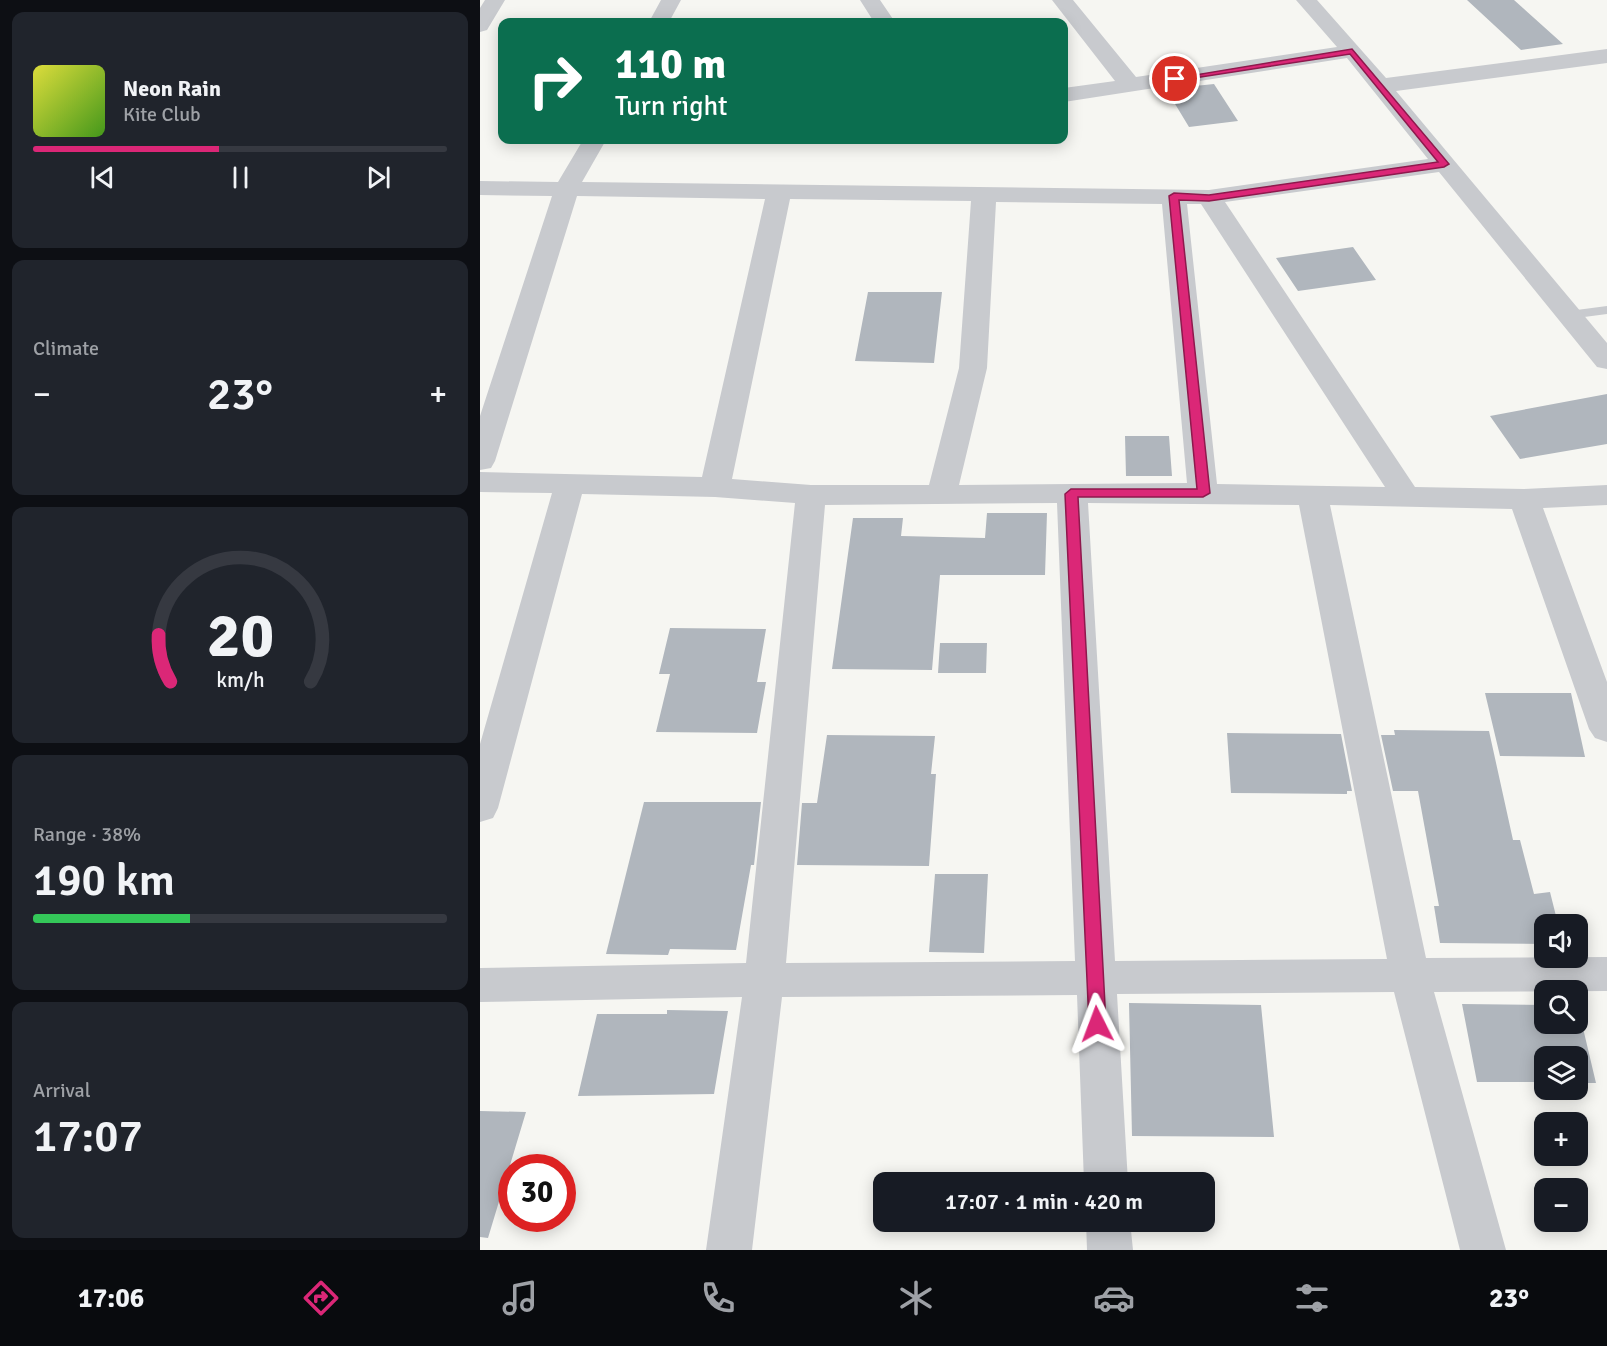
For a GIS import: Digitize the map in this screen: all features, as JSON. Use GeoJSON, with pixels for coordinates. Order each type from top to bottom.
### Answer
{"type":"FeatureCollection","features":[{"type":"Feature","properties":{"kind":"street"},"geometry":{"type":"LineString","coordinates":[[480,26],[495,0]]}},
{"type":"Feature","properties":{"kind":"street"},"geometry":{"type":"LineString","coordinates":[[660,18],[671,0]]}},
{"type":"Feature","properties":{"kind":"street"},"geometry":{"type":"LineString","coordinates":[[870,0],[881,18]]}},
{"type":"Feature","properties":{"kind":"street"},"geometry":{"type":"LineString","coordinates":[[1062,0],[1131,86]]}},
{"type":"Feature","properties":{"kind":"street"},"geometry":{"type":"LineString","coordinates":[[1306,0],[1352,51],[1607,361]]}},
{"type":"Feature","properties":{"kind":"street"},"geometry":{"type":"LineString","coordinates":[[1068,94],[1352,51]]}},
{"type":"Feature","properties":{"kind":"street"},"geometry":{"type":"LineString","coordinates":[[1380,86],[1607,56]]}},
{"type":"Feature","properties":{"kind":"street"},"geometry":{"type":"LineString","coordinates":[[480,461],[567,188],[592,144]]}},
{"type":"Feature","properties":{"kind":"street"},"geometry":{"type":"LineString","coordinates":[[480,188],[1209,198],[1444,164]]}},
{"type":"Feature","properties":{"kind":"street"},"geometry":{"type":"LineString","coordinates":[[715,487],[779,191]]}},
{"type":"Feature","properties":{"kind":"street"},"geometry":{"type":"LineString","coordinates":[[942,494],[973,368],[984,194]]}},
{"type":"Feature","properties":{"kind":"street"},"geometry":{"type":"LineString","coordinates":[[1174,196],[1203,493]]}},
{"type":"Feature","properties":{"kind":"street"},"geometry":{"type":"LineString","coordinates":[[1209,198],[1406,496]]}},
{"type":"Feature","properties":{"kind":"street"},"geometry":{"type":"LineString","coordinates":[[480,482],[570,482],[715,487],[811,495],[1203,493],[1313,497],[1524,498],[1607,495]]}},
{"type":"Feature","properties":{"kind":"street"},"geometry":{"type":"LineString","coordinates":[[480,808],[570,482]]}},
{"type":"Feature","properties":{"kind":"street"},"geometry":{"type":"LineString","coordinates":[[1071,494],[1105,1172]]}},
{"type":"Feature","properties":{"kind":"street"},"geometry":{"type":"LineString","coordinates":[[729,1250],[764,980],[811,495]]}},
{"type":"Feature","properties":{"kind":"street"},"geometry":{"type":"LineString","coordinates":[[1313,497],[1410,976],[1483,1250]]}},
{"type":"Feature","properties":{"kind":"street"},"geometry":{"type":"LineString","coordinates":[[1524,498],[1607,729]]}},
{"type":"Feature","properties":{"kind":"street"},"geometry":{"type":"LineString","coordinates":[[480,986],[764,980],[1607,974]]}},
{"type":"Feature","properties":{"kind":"street"},"geometry":{"type":"LineString","coordinates":[[1109,1232],[1110,1250]]}},
{"type":"Feature","properties":{"kind":"lane"},"geometry":{"type":"LineString","coordinates":[[1569,315],[1607,310]]}},
{"type":"Feature","properties":{"kind":"building"},"geometry":{"type":"Polygon","coordinates":[[[1467,0],[1514,0],[1563,44],[1521,50],[1467,0]]]}},
{"type":"Feature","properties":{"kind":"building"},"geometry":{"type":"Polygon","coordinates":[[[1214,84],[1238,121],[1189,127],[1166,89],[1214,84]]]}},
{"type":"Feature","properties":{"kind":"building"},"geometry":{"type":"Polygon","coordinates":[[[1353,247],[1376,280],[1298,291],[1276,258],[1353,247]]]}},
{"type":"Feature","properties":{"kind":"building"},"geometry":{"type":"Polygon","coordinates":[[[868,292],[942,292],[934,363],[855,361],[868,292]]]}},
{"type":"Feature","properties":{"kind":"building"},"geometry":{"type":"Polygon","coordinates":[[[1607,394],[1607,444],[1520,459],[1490,416],[1607,394]]]}},
{"type":"Feature","properties":{"kind":"building"},"geometry":{"type":"Polygon","coordinates":[[[1125,436],[1169,436],[1172,476],[1126,476],[1125,436]]]}},
{"type":"Feature","properties":{"kind":"building"},"geometry":{"type":"Polygon","coordinates":[[[987,513],[1047,513],[1045,575],[940,575],[932,670],[832,669],[853,518],[903,518],[901,536],[985,538],[987,513]]]}},
{"type":"Feature","properties":{"kind":"building"},"geometry":{"type":"Polygon","coordinates":[[[670,628],[766,629],[757,682],[766,682],[757,733],[656,732],[670,674],[659,674],[670,628]]]}},
{"type":"Feature","properties":{"kind":"building"},"geometry":{"type":"Polygon","coordinates":[[[940,643],[987,643],[986,673],[938,673],[940,643]]]}},
{"type":"Feature","properties":{"kind":"building"},"geometry":{"type":"Polygon","coordinates":[[[1485,693],[1571,693],[1585,757],[1500,756],[1485,693]]]}},
{"type":"Feature","properties":{"kind":"building"},"geometry":{"type":"Polygon","coordinates":[[[1394,730],[1489,731],[1513,840],[1520,840],[1534,894],[1550,892],[1556,914],[1534,914],[1534,944],[1440,943],[1434,906],[1439,906],[1418,791],[1393,791],[1381,735],[1395,735],[1394,730]]]}},
{"type":"Feature","properties":{"kind":"building"},"geometry":{"type":"Polygon","coordinates":[[[1227,733],[1341,734],[1352,791],[1347,791],[1347,794],[1231,793],[1227,733]]]}},
{"type":"Feature","properties":{"kind":"building"},"geometry":{"type":"Polygon","coordinates":[[[827,735],[935,736],[931,774],[936,774],[929,866],[797,865],[802,803],[817,803],[827,735]]]}},
{"type":"Feature","properties":{"kind":"building"},"geometry":{"type":"Polygon","coordinates":[[[644,802],[761,802],[754,865],[751,865],[736,950],[670,949],[668,955],[606,954],[644,802]]]}},
{"type":"Feature","properties":{"kind":"building"},"geometry":{"type":"Polygon","coordinates":[[[935,874],[988,874],[984,953],[929,952],[935,874]]]}},
{"type":"Feature","properties":{"kind":"building"},"geometry":{"type":"Polygon","coordinates":[[[1129,1003],[1261,1005],[1274,1137],[1132,1136],[1129,1003]]]}},
{"type":"Feature","properties":{"kind":"building"},"geometry":{"type":"Polygon","coordinates":[[[1462,1004],[1534,1005],[1534,1034],[1584,1034],[1587,1046],[1534,1046],[1534,1082],[1477,1082],[1462,1004]]]}},
{"type":"Feature","properties":{"kind":"building"},"geometry":{"type":"Polygon","coordinates":[[[667,1010],[728,1011],[714,1094],[578,1096],[597,1014],[667,1014],[667,1010]]]}},
{"type":"Feature","properties":{"kind":"building"},"geometry":{"type":"Polygon","coordinates":[[[1588,1049],[1596,1083],[1588,1083],[1588,1049]]]}},
{"type":"Feature","properties":{"kind":"building"},"geometry":{"type":"Polygon","coordinates":[[[480,1111],[526,1112],[513,1154],[498,1154],[498,1205],[488,1238],[480,1237],[480,1111]]]}},
{"type":"Feature","properties":{"kind":"route"},"geometry":{"type":"LineString","coordinates":[[1097,1024],[1071,494],[1203,493],[1174,196],[1209,198],[1444,164],[1352,51],[1175,79]]}}]}
